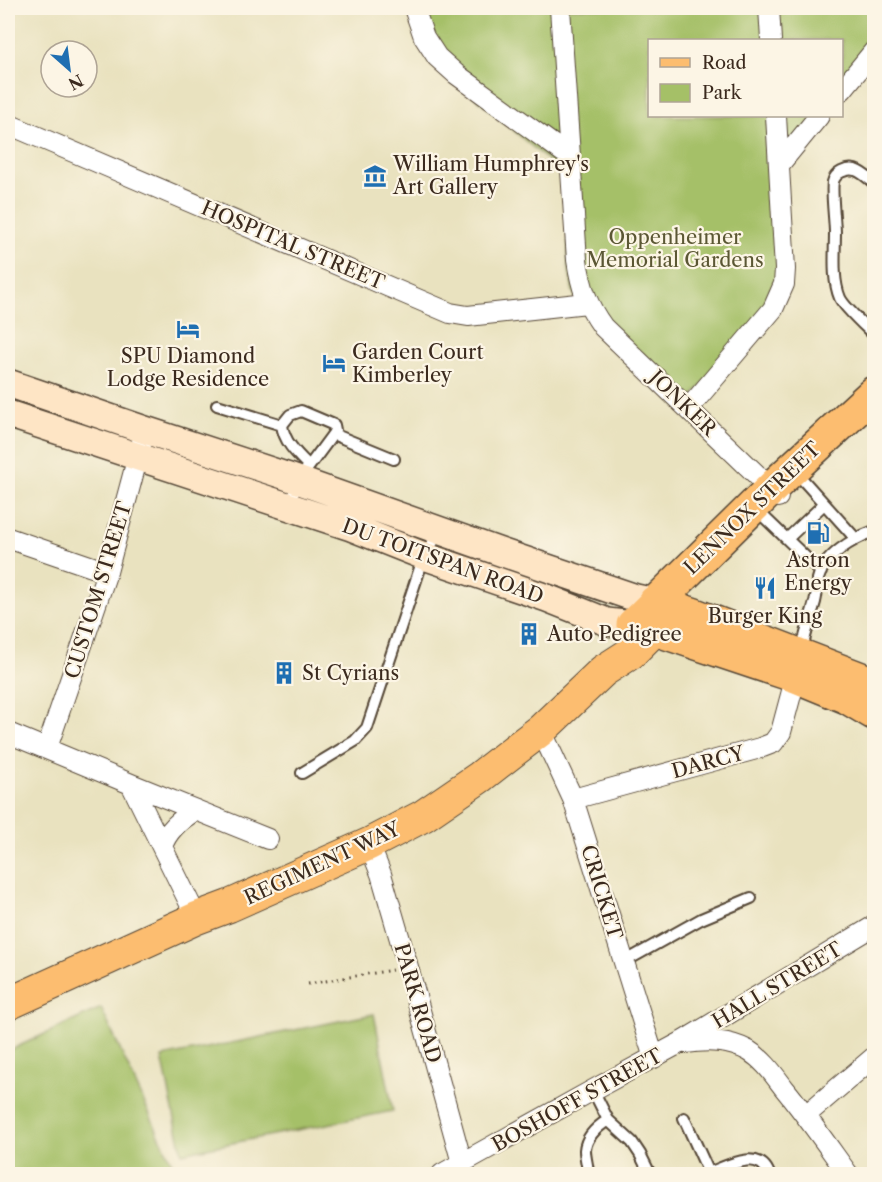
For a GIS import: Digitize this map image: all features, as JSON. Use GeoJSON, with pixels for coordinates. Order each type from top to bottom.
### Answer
{"type":"FeatureCollection","features":[{"type":"Feature","properties":{"kind":"highway","name":"LENNOX STREET"},"geometry":{"type":"LineString","coordinates":[[654,616],[788,505],[872,408]]}},
{"type":"Feature","properties":{"kind":"highway","name":"DU TOITSPAN ROAD"},"geometry":{"type":"LineString","coordinates":[[654,616],[798,665],[847,697],[874,691]]}},
{"type":"Feature","properties":{"kind":"main road","name":"REGIMENT WAY"},"geometry":{"type":"LineString","coordinates":[[8,1004],[197,918],[369,844],[423,816],[460,792],[541,730],[603,671],[631,653],[654,616]]}},
{"type":"Feature","properties":{"kind":"street"},"geometry":{"type":"LineString","coordinates":[[414,8],[424,38],[437,57],[456,74],[570,157]]}},
{"type":"Feature","properties":{"kind":"street","name":"JONKER"},"geometry":{"type":"LineString","coordinates":[[560,8],[577,260],[587,303],[603,327],[788,505]]}},
{"type":"Feature","properties":{"kind":"street"},"geometry":{"type":"LineString","coordinates":[[768,8],[771,39]]}},
{"type":"Feature","properties":{"kind":"street"},"geometry":{"type":"LineString","coordinates":[[843,89],[874,51]]}},
{"type":"Feature","properties":{"kind":"street"},"geometry":{"type":"LineString","coordinates":[[688,408],[773,309],[784,284],[776,117]]}},
{"type":"Feature","properties":{"kind":"street"},"geometry":{"type":"LineString","coordinates":[[779,165],[818,117]]}},
{"type":"Feature","properties":{"kind":"street","name":"HOSPITAL STREET"},"geometry":{"type":"LineString","coordinates":[[8,124],[450,313],[468,316],[587,303]]}},
{"type":"Feature","properties":{"kind":"street","name":"DU TOITSPAN ROAD"},"geometry":{"type":"LineString","coordinates":[[8,383],[145,430],[304,473],[441,531],[636,598],[654,616]]}},
{"type":"Feature","properties":{"kind":"street","name":"DU TOITSPAN ROAD"},"geometry":{"type":"LineString","coordinates":[[8,414],[351,527],[607,622],[654,616]]}},
{"type":"Feature","properties":{"kind":"street","name":"CUSTOM STREET"},"geometry":{"type":"LineString","coordinates":[[47,748],[106,572],[145,430]]}},
{"type":"Feature","properties":{"kind":"street"},"geometry":{"type":"LineString","coordinates":[[8,538],[106,572]]}},
{"type":"Feature","properties":{"kind":"street","name":"DARCY"},"geometry":{"type":"LineString","coordinates":[[573,799],[773,743],[781,732],[798,665]]}},
{"type":"Feature","properties":{"kind":"street","name":"CRICKET"},"geometry":{"type":"LineString","coordinates":[[541,730],[573,799],[654,1058]]}},
{"type":"Feature","properties":{"kind":"street"},"geometry":{"type":"LineString","coordinates":[[8,733],[268,839]]}},
{"type":"Feature","properties":{"kind":"street"},"geometry":{"type":"LineString","coordinates":[[131,784],[197,918]]}},
{"type":"Feature","properties":{"kind":"street"},"geometry":{"type":"LineString","coordinates":[[162,847],[175,826],[196,810]]}},
{"type":"Feature","properties":{"kind":"street","name":"PARK ROAD"},"geometry":{"type":"LineString","coordinates":[[369,844],[381,874],[462,1163]]}},
{"type":"Feature","properties":{"kind":"street","name":"HALL STREET"},"geometry":{"type":"LineString","coordinates":[[680,1043],[874,926]]}},
{"type":"Feature","properties":{"kind":"street"},"geometry":{"type":"LineString","coordinates":[[680,1043],[713,1041],[735,1045],[750,1052],[766,1064],[848,1174]]}},
{"type":"Feature","properties":{"kind":"street","name":"BOSHOFF STREET"},"geometry":{"type":"LineString","coordinates":[[442,1174],[680,1043]]}},
{"type":"Feature","properties":{"kind":"street"},"geometry":{"type":"LineString","coordinates":[[806,1115],[874,1057]]}},
{"type":"Feature","properties":{"kind":"lane"},"geometry":{"type":"LineString","coordinates":[[874,183],[857,170],[850,170],[836,176],[832,187],[836,280],[839,295],[874,335]]}},
{"type":"Feature","properties":{"kind":"lane"},"geometry":{"type":"LineString","coordinates":[[217,405],[282,425]]}},
{"type":"Feature","properties":{"kind":"lane"},"geometry":{"type":"LineString","coordinates":[[288,507],[304,473],[335,430],[334,424],[301,411],[290,415],[282,425],[286,440],[297,455],[304,473]]}},
{"type":"Feature","properties":{"kind":"lane"},"geometry":{"type":"LineString","coordinates":[[333,434],[394,459]]}},
{"type":"Feature","properties":{"kind":"lane"},"geometry":{"type":"LineString","coordinates":[[788,505],[856,539]]}},
{"type":"Feature","properties":{"kind":"lane"},"geometry":{"type":"LineString","coordinates":[[788,505],[821,572]]}},
{"type":"Feature","properties":{"kind":"lane"},"geometry":{"type":"LineString","coordinates":[[302,773],[355,741],[367,728],[424,556],[441,531]]}},
{"type":"Feature","properties":{"kind":"lane"},"geometry":{"type":"LineString","coordinates":[[798,665],[816,600],[818,578],[823,566],[856,539],[874,531]]}},
{"type":"Feature","properties":{"kind":"lane"},"geometry":{"type":"LineString","coordinates":[[624,962],[701,919],[751,898]]}},
{"type":"Feature","properties":{"kind":"lane"},"geometry":{"type":"LineString","coordinates":[[593,1090],[608,1120],[632,1143],[650,1174]]}},
{"type":"Feature","properties":{"kind":"lane"},"geometry":{"type":"LineString","coordinates":[[684,1118],[707,1174],[742,1161],[752,1160],[760,1162],[769,1174]]}},
{"type":"Feature","properties":{"kind":"lane"},"geometry":{"type":"LineString","coordinates":[[588,1174],[585,1148],[587,1142],[599,1126],[608,1120]]}},
{"type":"Feature","properties":{"kind":"path"},"geometry":{"type":"LineString","coordinates":[[308,984],[408,967]]}},
{"type":"Feature","properties":{"kind":"green space","name":"Oppenheimer Memorial Gardens"},"geometry":{"type":"Polygon","coordinates":[[[410,8],[874,8],[874,47],[843,86],[843,39],[648,39],[648,117],[819,117],[776,173],[782,293],[681,410],[583,312],[573,292],[568,264],[568,178],[424,52],[410,8]]]}},
{"type":"Feature","properties":{"kind":"green space"},"geometry":{"type":"Polygon","coordinates":[[[101,1008],[177,1174],[8,1174],[8,1051],[101,1008]]]}},
{"type":"Feature","properties":{"kind":"green space"},"geometry":{"type":"Polygon","coordinates":[[[374,1014],[393,1111],[182,1153],[162,1057],[374,1014]]]}},
{"type":"Feature","properties":{"kind":"place","name":"William Humphrey's Art Gallery"},"geometry":{"type":"Point","coordinates":[375,176]}},
{"type":"Feature","properties":{"kind":"place","name":"SPU Diamond Lodge Residence"},"geometry":{"type":"Point","coordinates":[188,329]}},
{"type":"Feature","properties":{"kind":"place","name":"Garden Court Kimberley"},"geometry":{"type":"Point","coordinates":[334,363]}},
{"type":"Feature","properties":{"kind":"place","name":"Astron Energy"},"geometry":{"type":"Point","coordinates":[818,533]}},
{"type":"Feature","properties":{"kind":"place","name":"Burger King"},"geometry":{"type":"Point","coordinates":[765,588]}},
{"type":"Feature","properties":{"kind":"place","name":"Auto Pedigree"},"geometry":{"type":"Point","coordinates":[529,634]}},
{"type":"Feature","properties":{"kind":"place","name":"St Cyrians"},"geometry":{"type":"Point","coordinates":[284,673]}}]}
